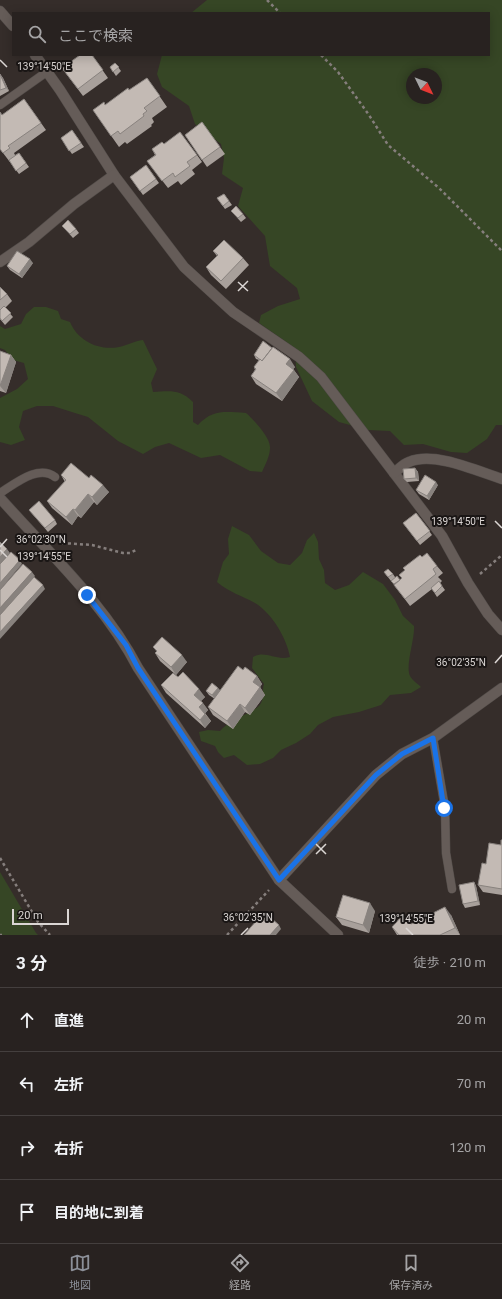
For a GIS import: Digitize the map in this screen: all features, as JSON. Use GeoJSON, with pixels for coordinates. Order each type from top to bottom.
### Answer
{"type":"FeatureCollection","features":[{"type":"Feature","properties":{"kind":"street"},"geometry":{"type":"LineString","coordinates":[[0,11],[12,25]]}},
{"type":"Feature","properties":{"kind":"street"},"geometry":{"type":"LineString","coordinates":[[36,56],[48,71],[114,174],[184,267],[196,280],[233,312],[299,357],[321,377],[442,536],[468,583],[488,614],[502,630]]}},
{"type":"Feature","properties":{"kind":"street"},"geometry":{"type":"LineString","coordinates":[[0,262],[25,246],[74,204],[114,174]]}},
{"type":"Feature","properties":{"kind":"street"},"geometry":{"type":"LineString","coordinates":[[394,473],[409,462],[426,459],[442,460],[502,479]]}},
{"type":"Feature","properties":{"kind":"street"},"geometry":{"type":"LineString","coordinates":[[0,498],[87,595],[126,645],[138,668],[279,880],[338,935]]}},
{"type":"Feature","properties":{"kind":"street"},"geometry":{"type":"LineString","coordinates":[[279,880],[376,775],[402,754],[433,738],[502,688]]}},
{"type":"Feature","properties":{"kind":"lane"},"geometry":{"type":"LineString","coordinates":[[0,105],[48,71]]}},
{"type":"Feature","properties":{"kind":"lane"},"geometry":{"type":"LineString","coordinates":[[0,493],[38,473],[50,473],[55,477]]}},
{"type":"Feature","properties":{"kind":"lane"},"geometry":{"type":"LineString","coordinates":[[433,738],[444,808],[446,853],[452,889]]}},
{"type":"Feature","properties":{"kind":"path"},"geometry":{"type":"LineString","coordinates":[[267,0],[279,12]]}},
{"type":"Feature","properties":{"kind":"path"},"geometry":{"type":"LineString","coordinates":[[322,56],[338,72],[369,115],[388,145],[438,188],[502,251]]}},
{"type":"Feature","properties":{"kind":"path"},"geometry":{"type":"LineString","coordinates":[[41,544],[64,543],[92,545],[123,553],[130,553],[136,550]]}},
{"type":"Feature","properties":{"kind":"path"},"geometry":{"type":"LineString","coordinates":[[468,583],[502,555]]}},
{"type":"Feature","properties":{"kind":"path"},"geometry":{"type":"LineString","coordinates":[[0,858],[38,922],[50,935]]}},
{"type":"Feature","properties":{"kind":"path"},"geometry":{"type":"LineString","coordinates":[[227,935],[279,880]]}},
{"type":"Feature","properties":{"kind":"green space"},"geometry":{"type":"Polygon","coordinates":[[[207,0],[502,0],[502,425],[496,425],[487,439],[467,453],[451,452],[423,444],[404,445],[390,431],[368,430],[339,422],[312,401],[296,367],[295,348],[259,323],[261,315],[278,306],[300,299],[297,288],[270,266],[265,236],[238,206],[243,188],[222,174],[224,158],[221,144],[195,124],[189,106],[162,87],[157,74],[162,56],[490,56],[490,12],[192,12],[207,0]]]}},
{"type":"Feature","properties":{"kind":"green space"},"geometry":{"type":"Polygon","coordinates":[[[34,307],[46,307],[58,311],[61,319],[70,322],[78,334],[90,343],[97,346],[111,348],[119,347],[143,340],[157,369],[151,383],[153,392],[165,391],[184,395],[193,402],[193,422],[198,425],[214,414],[226,412],[246,413],[261,429],[270,444],[269,454],[262,472],[250,471],[220,455],[201,458],[169,443],[155,447],[143,454],[118,441],[88,417],[53,406],[37,406],[23,411],[19,427],[25,440],[11,445],[0,442],[0,398],[17,389],[28,379],[24,363],[13,360],[5,350],[0,348],[0,326],[5,329],[21,324],[26,314],[34,307]]]}},
{"type":"Feature","properties":{"kind":"green space"},"geometry":{"type":"Polygon","coordinates":[[[232,526],[249,535],[261,551],[278,563],[290,565],[302,553],[307,540],[314,533],[318,542],[319,559],[324,570],[325,583],[335,590],[349,585],[363,572],[383,584],[395,600],[403,616],[414,626],[409,659],[409,672],[410,676],[421,687],[411,693],[390,695],[381,705],[359,712],[333,717],[318,725],[310,734],[296,743],[281,750],[273,758],[260,764],[247,765],[234,755],[224,758],[215,746],[201,741],[199,732],[208,730],[220,731],[261,703],[264,684],[252,668],[253,657],[258,655],[266,655],[280,658],[290,657],[286,642],[278,627],[267,613],[255,603],[217,582],[223,562],[229,554],[228,539],[232,526]]]}},
{"type":"Feature","properties":{"kind":"green space"},"geometry":{"type":"Polygon","coordinates":[[[0,872],[36,933],[38,935],[0,935],[0,872]]]}},
{"type":"Feature","properties":{"kind":"building"},"geometry":{"type":"Polygon","coordinates":[[[79,56],[93,56],[103,70],[78,89],[62,68],[79,56]]]}},
{"type":"Feature","properties":{"kind":"building"},"geometry":{"type":"Polygon","coordinates":[[[115,63],[119,67],[113,72],[110,67],[115,63]]]}},
{"type":"Feature","properties":{"kind":"building"},"geometry":{"type":"Polygon","coordinates":[[[0,74],[6,88],[0,90],[0,74]]]}},
{"type":"Feature","properties":{"kind":"building"},"geometry":{"type":"Polygon","coordinates":[[[147,78],[160,96],[144,108],[147,111],[143,114],[144,116],[120,134],[118,131],[111,136],[93,110],[104,102],[105,105],[128,88],[129,90],[147,78]]]}},
{"type":"Feature","properties":{"kind":"building"},"geometry":{"type":"Polygon","coordinates":[[[24,99],[41,123],[8,146],[10,148],[3,153],[0,149],[0,112],[2,115],[24,99]]]}},
{"type":"Feature","properties":{"kind":"building"},"geometry":{"type":"Polygon","coordinates":[[[202,122],[220,147],[202,160],[185,135],[202,122]]]}},
{"type":"Feature","properties":{"kind":"building"},"geometry":{"type":"Polygon","coordinates":[[[72,130],[81,143],[69,151],[61,138],[72,130]]]}},
{"type":"Feature","properties":{"kind":"building"},"geometry":{"type":"Polygon","coordinates":[[[180,132],[197,155],[187,162],[190,166],[175,177],[173,173],[162,181],[147,161],[156,155],[152,149],[162,142],[164,144],[180,132]]]}},
{"type":"Feature","properties":{"kind":"building"},"geometry":{"type":"Polygon","coordinates":[[[19,153],[26,163],[16,171],[9,160],[19,153]]]}},
{"type":"Feature","properties":{"kind":"building"},"geometry":{"type":"Polygon","coordinates":[[[146,165],[156,179],[140,191],[130,177],[146,165]]]}},
{"type":"Feature","properties":{"kind":"building"},"geometry":{"type":"Polygon","coordinates":[[[224,194],[229,201],[223,206],[217,198],[224,194]]]}},
{"type":"Feature","properties":{"kind":"building"},"geometry":{"type":"Polygon","coordinates":[[[236,206],[243,214],[238,218],[231,211],[236,206]]]}},
{"type":"Feature","properties":{"kind":"building"},"geometry":{"type":"Polygon","coordinates":[[[68,220],[76,229],[70,234],[62,226],[68,220]]]}},
{"type":"Feature","properties":{"kind":"building"},"geometry":{"type":"Polygon","coordinates":[[[224,240],[243,258],[221,281],[206,267],[218,255],[213,251],[224,240]]]}},
{"type":"Feature","properties":{"kind":"building"},"geometry":{"type":"Polygon","coordinates":[[[17,251],[30,259],[19,274],[7,266],[17,251]]]}},
{"type":"Feature","properties":{"kind":"building"},"geometry":{"type":"Polygon","coordinates":[[[0,287],[7,294],[0,300],[0,287]]]}},
{"type":"Feature","properties":{"kind":"building"},"geometry":{"type":"Polygon","coordinates":[[[4,306],[11,313],[2,321],[0,318],[0,310],[4,306]]]}},
{"type":"Feature","properties":{"kind":"building"},"geometry":{"type":"Polygon","coordinates":[[[263,341],[272,348],[262,361],[254,355],[263,341]]]}},
{"type":"Feature","properties":{"kind":"building"},"geometry":{"type":"Polygon","coordinates":[[[273,347],[290,359],[286,364],[294,370],[276,393],[251,376],[256,369],[254,367],[260,359],[262,361],[273,347]]]}},
{"type":"Feature","properties":{"kind":"building"},"geometry":{"type":"Polygon","coordinates":[[[0,351],[11,355],[0,386],[0,351]]]}},
{"type":"Feature","properties":{"kind":"building"},"geometry":{"type":"Polygon","coordinates":[[[71,463],[89,478],[91,475],[103,485],[92,497],[88,494],[75,510],[73,509],[66,517],[47,501],[66,480],[61,475],[71,463]]]}},
{"type":"Feature","properties":{"kind":"building"},"geometry":{"type":"Polygon","coordinates":[[[415,468],[416,478],[404,479],[403,469],[415,468]]]}},
{"type":"Feature","properties":{"kind":"building"},"geometry":{"type":"Polygon","coordinates":[[[425,475],[436,482],[427,496],[416,490],[425,475]]]}},
{"type":"Feature","properties":{"kind":"building"},"geometry":{"type":"Polygon","coordinates":[[[39,501],[55,520],[45,528],[29,510],[39,501]]]}},
{"type":"Feature","properties":{"kind":"building"},"geometry":{"type":"Polygon","coordinates":[[[416,513],[430,531],[417,541],[403,523],[416,513]]]}},
{"type":"Feature","properties":{"kind":"building"},"geometry":{"type":"Polygon","coordinates":[[[0,542],[7,549],[0,557],[0,542]]]}},
{"type":"Feature","properties":{"kind":"building"},"geometry":{"type":"Polygon","coordinates":[[[11,552],[20,560],[0,583],[0,564],[11,552]]]}},
{"type":"Feature","properties":{"kind":"building"},"geometry":{"type":"Polygon","coordinates":[[[427,553],[437,566],[433,569],[436,574],[405,599],[394,585],[402,578],[399,575],[405,570],[403,568],[420,555],[422,557],[427,553]]]}},
{"type":"Feature","properties":{"kind":"building"},"geometry":{"type":"Polygon","coordinates":[[[23,564],[32,572],[0,608],[0,590],[23,564]]]}},
{"type":"Feature","properties":{"kind":"building"},"geometry":{"type":"Polygon","coordinates":[[[388,569],[393,574],[388,577],[384,572],[388,569]]]}},
{"type":"Feature","properties":{"kind":"building"},"geometry":{"type":"Polygon","coordinates":[[[397,576],[400,580],[394,584],[391,581],[397,576]]]}},
{"type":"Feature","properties":{"kind":"building"},"geometry":{"type":"Polygon","coordinates":[[[34,577],[43,585],[0,632],[0,615],[34,577]]]}},
{"type":"Feature","properties":{"kind":"building"},"geometry":{"type":"Polygon","coordinates":[[[439,581],[442,586],[435,593],[431,588],[439,581]]]}},
{"type":"Feature","properties":{"kind":"building"},"geometry":{"type":"Polygon","coordinates":[[[162,637],[182,655],[171,667],[155,653],[157,651],[153,647],[162,637]]]}},
{"type":"Feature","properties":{"kind":"building"},"geometry":{"type":"Polygon","coordinates":[[[238,666],[243,670],[245,667],[257,676],[253,682],[260,687],[245,708],[240,704],[227,721],[208,707],[238,666]]]}},
{"type":"Feature","properties":{"kind":"building"},"geometry":{"type":"Polygon","coordinates":[[[183,672],[199,689],[194,695],[203,703],[199,707],[205,714],[200,720],[161,685],[173,673],[178,677],[183,672]]]}},
{"type":"Feature","properties":{"kind":"building"},"geometry":{"type":"Polygon","coordinates":[[[212,683],[218,688],[212,695],[206,691],[212,683]]]}},
{"type":"Feature","properties":{"kind":"building"},"geometry":{"type":"Polygon","coordinates":[[[501,840],[502,889],[478,885],[482,863],[486,864],[489,843],[501,845],[501,840]]]}},
{"type":"Feature","properties":{"kind":"building"},"geometry":{"type":"Polygon","coordinates":[[[474,882],[478,901],[463,904],[459,885],[474,882]]]}},
{"type":"Feature","properties":{"kind":"building"},"geometry":{"type":"Polygon","coordinates":[[[343,895],[370,903],[363,925],[336,917],[343,895]]]}},
{"type":"Feature","properties":{"kind":"building"},"geometry":{"type":"Polygon","coordinates":[[[445,907],[455,928],[440,935],[399,935],[392,927],[402,916],[411,924],[445,907]]]}},
{"type":"Feature","properties":{"kind":"building"},"geometry":{"type":"Polygon","coordinates":[[[264,912],[279,925],[270,935],[244,935],[264,912]]]}},
{"type":"Feature","properties":{"kind":"route"},"geometry":{"type":"LineString","coordinates":[[87,595],[126,645],[138,668],[279,880],[352,799],[376,775],[402,754],[433,738],[444,808]]}}]}
